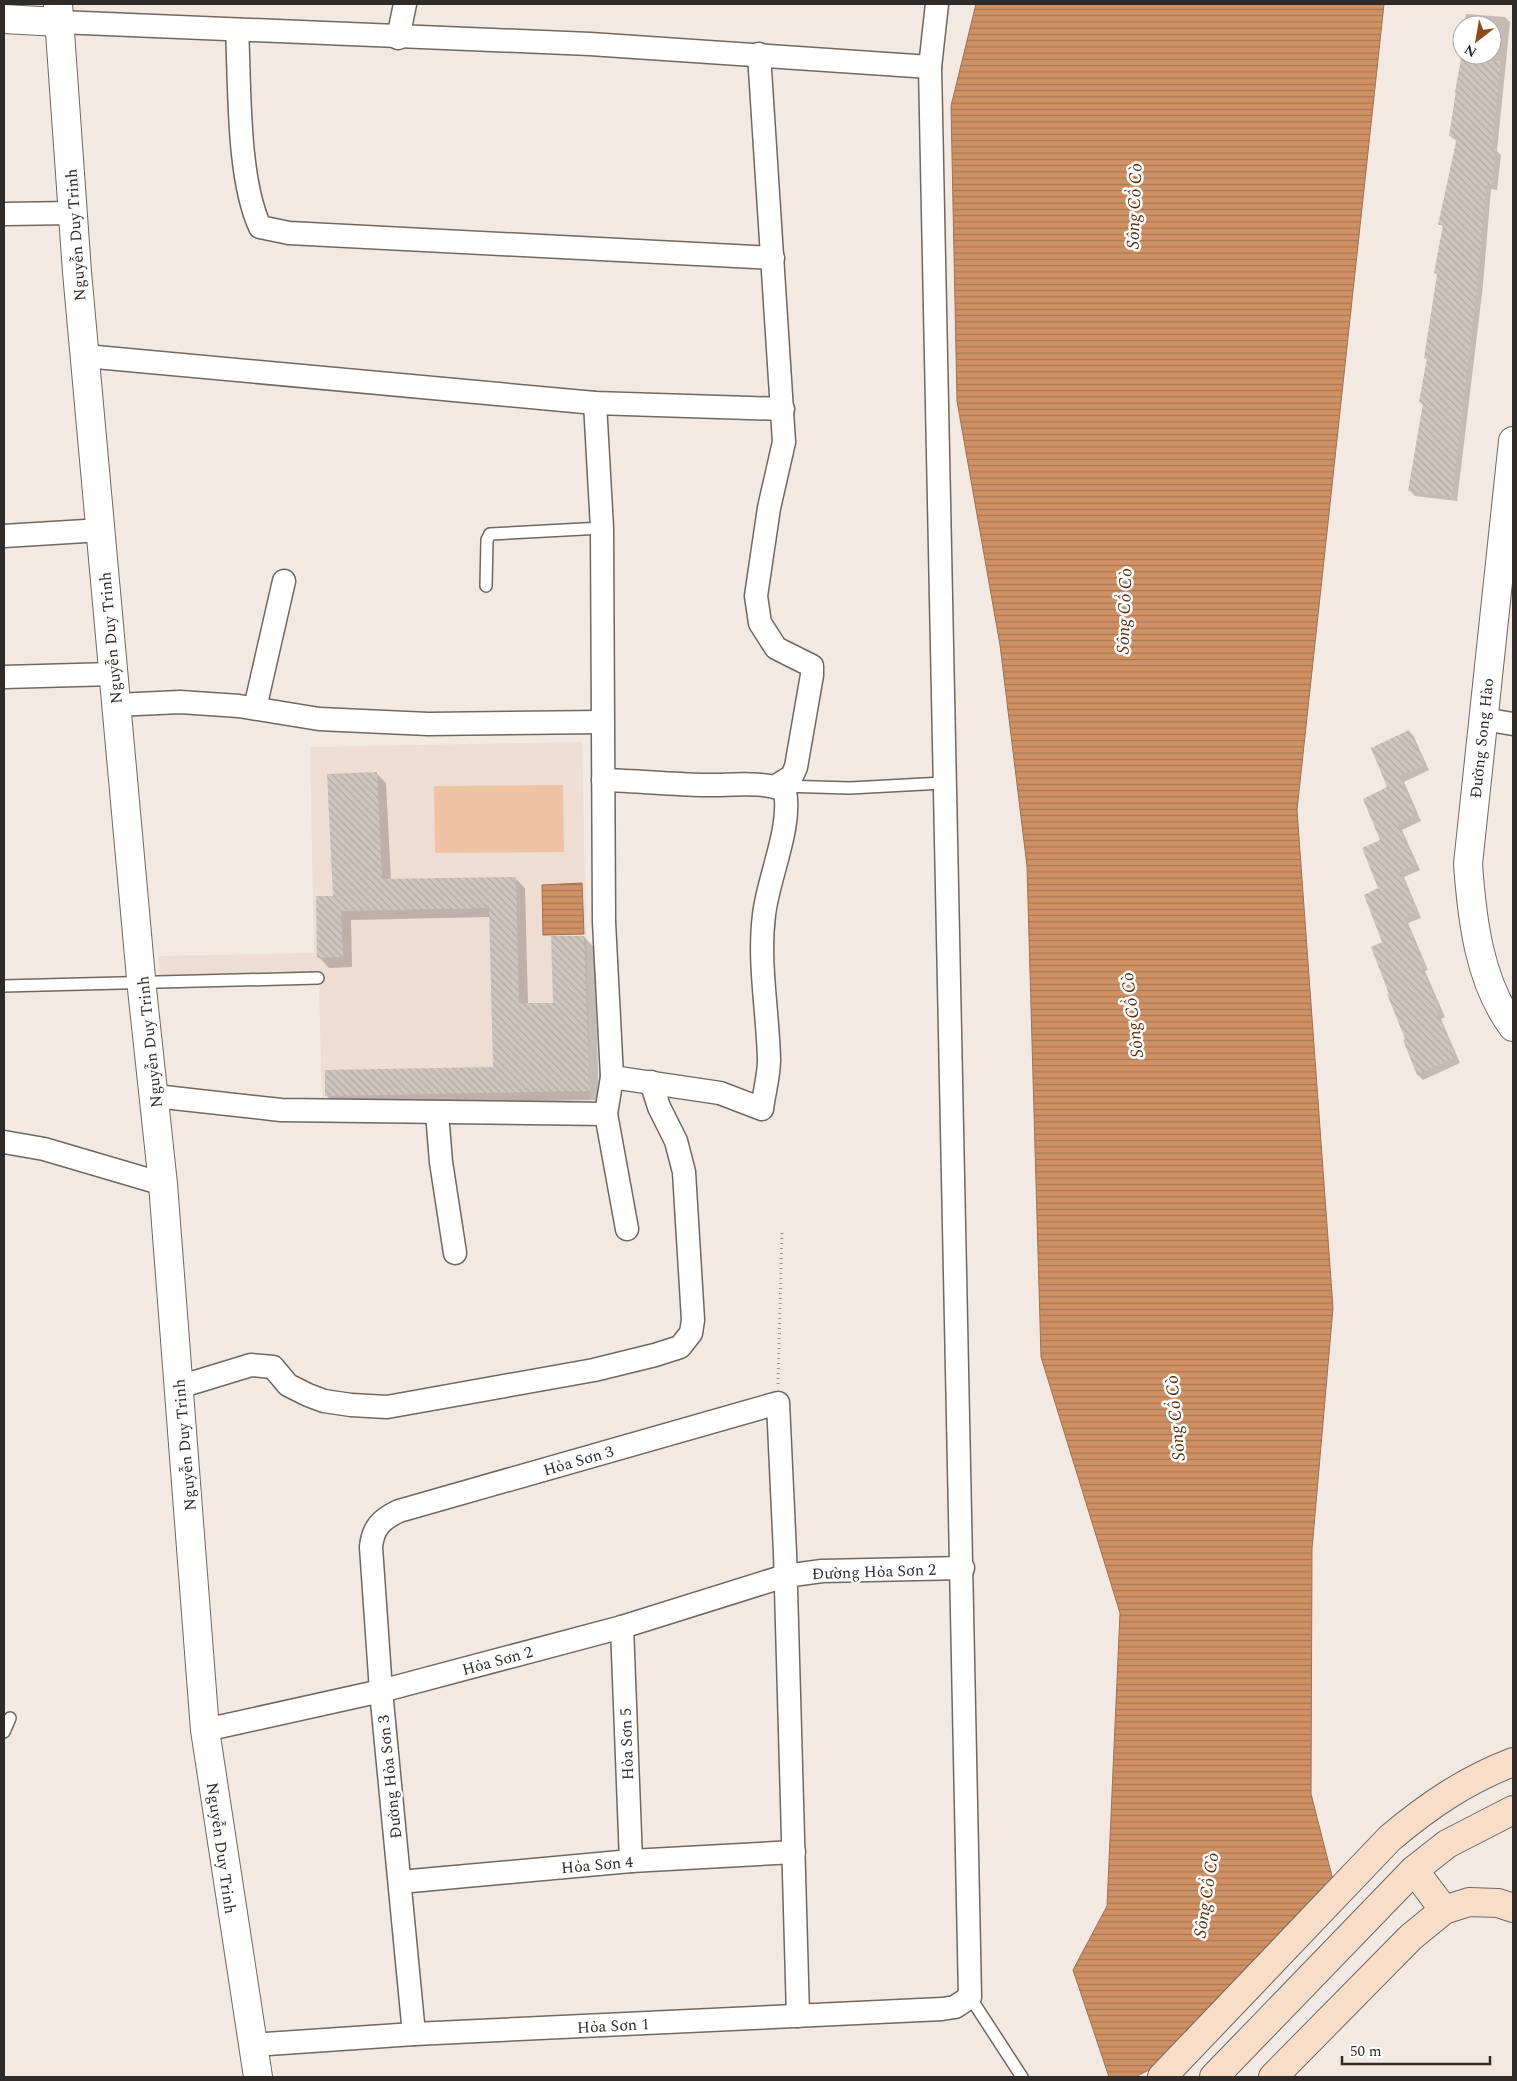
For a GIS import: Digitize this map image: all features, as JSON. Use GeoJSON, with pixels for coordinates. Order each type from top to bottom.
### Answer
{"type":"FeatureCollection","features":[{"type":"Feature","properties":{"kind":"main road"},"geometry":{"type":"LineString","coordinates":[[1168,2071],[1390,1838],[1422,1811],[1461,1785],[1513,1762]]}},
{"type":"Feature","properties":{"kind":"main road"},"geometry":{"type":"LineString","coordinates":[[1214,2077],[1414,1870],[1447,1844],[1502,1816]]}},
{"type":"Feature","properties":{"kind":"main road"},"geometry":{"type":"LineString","coordinates":[[1414,1870],[1444,1910]]}},
{"type":"Feature","properties":{"kind":"main road"},"geometry":{"type":"LineString","coordinates":[[1273,2077],[1411,1937],[1444,1910],[1469,1902],[1498,1903],[1513,1908]]}},
{"type":"Feature","properties":{"kind":"street"},"geometry":{"type":"LineString","coordinates":[[398,38],[405,4]]}},
{"type":"Feature","properties":{"kind":"street"},"geometry":{"type":"LineString","coordinates":[[937,4],[930,67],[943,783],[963,1568],[970,1997]]}},
{"type":"Feature","properties":{"kind":"street"},"geometry":{"type":"LineString","coordinates":[[4,19],[59,13],[237,30],[398,38],[590,44],[930,67]]}},
{"type":"Feature","properties":{"kind":"street","name":"Nguyễn Duy Trinh"},"geometry":{"type":"LineString","coordinates":[[59,13],[77,272],[142,982],[163,1184],[205,1730],[258,2077]]}},
{"type":"Feature","properties":{"kind":"street"},"geometry":{"type":"LineString","coordinates":[[237,30],[244,150],[251,207],[260,227],[299,234],[773,258]]}},
{"type":"Feature","properties":{"kind":"street"},"geometry":{"type":"LineString","coordinates":[[759,54],[784,442],[769,508],[756,596],[760,624],[776,648],[812,666],[796,767],[792,776],[776,786]]}},
{"type":"Feature","properties":{"kind":"street"},"geometry":{"type":"LineString","coordinates":[[4,214],[74,214]]}},
{"type":"Feature","properties":{"kind":"street"},"geometry":{"type":"LineString","coordinates":[[85,356],[595,403],[783,409]]}},
{"type":"Feature","properties":{"kind":"street"},"geometry":{"type":"LineString","coordinates":[[595,403],[602,528],[604,922],[612,1077],[606,1114],[628,1229]]}},
{"type":"Feature","properties":{"kind":"street","name":"Đường Song Hào"},"geometry":{"type":"LineString","coordinates":[[1513,441],[1508,540],[1483,719],[1468,864],[1472,908],[1484,967],[1503,1014],[1513,1027]]}},
{"type":"Feature","properties":{"kind":"street"},"geometry":{"type":"LineString","coordinates":[[4,536],[102,530]]}},
{"type":"Feature","properties":{"kind":"street"},"geometry":{"type":"LineString","coordinates":[[255,708],[284,581]]}},
{"type":"Feature","properties":{"kind":"street"},"geometry":{"type":"LineString","coordinates":[[4,677],[113,674]]}},
{"type":"Feature","properties":{"kind":"street"},"geometry":{"type":"LineString","coordinates":[[116,705],[180,702],[255,708],[320,719],[428,724],[602,722]]}},
{"type":"Feature","properties":{"kind":"street"},"geometry":{"type":"LineString","coordinates":[[1483,719],[1513,724]]}},
{"type":"Feature","properties":{"kind":"street"},"geometry":{"type":"LineString","coordinates":[[603,780],[776,786],[786,791],[787,800],[780,844],[764,915],[765,1014],[769,1062],[762,1109],[720,1093],[612,1077]]}},
{"type":"Feature","properties":{"kind":"street"},"geometry":{"type":"LineString","coordinates":[[179,1387],[250,1365],[273,1367],[288,1385],[324,1401],[351,1405],[387,1406],[594,1370],[680,1347],[691,1334],[693,1320],[684,1172],[676,1141],[659,1107],[651,1082]]}},
{"type":"Feature","properties":{"kind":"street"},"geometry":{"type":"LineString","coordinates":[[155,1096],[281,1110],[606,1114]]}},
{"type":"Feature","properties":{"kind":"street"},"geometry":{"type":"LineString","coordinates":[[437,1113],[442,1172],[455,1253]]}},
{"type":"Feature","properties":{"kind":"street"},"geometry":{"type":"LineString","coordinates":[[4,1142],[44,1149],[163,1184]]}},
{"type":"Feature","properties":{"kind":"street"},"geometry":{"type":"LineString","coordinates":[[778,1403],[798,2016]]}},
{"type":"Feature","properties":{"kind":"street","name":"Hỏa Sơn 3"},"geometry":{"type":"LineString","coordinates":[[380,1521],[398,1511],[778,1403]]}},
{"type":"Feature","properties":{"kind":"street","name":"Đường Hỏa Sơn 3"},"geometry":{"type":"LineString","coordinates":[[380,1521],[372,1539],[372,1547],[381,1691],[414,2034]]}},
{"type":"Feature","properties":{"kind":"street","name":"Đường Hỏa Sơn 2"},"geometry":{"type":"LineString","coordinates":[[785,1576],[822,1571],[963,1568]]}},
{"type":"Feature","properties":{"kind":"street","name":"Hỏa Sơn 2"},"geometry":{"type":"LineString","coordinates":[[205,1730],[381,1691],[622,1628],[785,1576]]}},
{"type":"Feature","properties":{"kind":"street","name":"Hỏa Sơn 5"},"geometry":{"type":"LineString","coordinates":[[622,1628],[631,1861]]}},
{"type":"Feature","properties":{"kind":"street","name":"Hỏa Sơn 4"},"geometry":{"type":"LineString","coordinates":[[400,1882],[631,1861],[794,1852]]}},
{"type":"Feature","properties":{"kind":"street","name":"Hỏa Sơn 1"},"geometry":{"type":"LineString","coordinates":[[252,2045],[414,2034],[942,2009],[955,2007],[970,1997]]}},
{"type":"Feature","properties":{"kind":"lane"},"geometry":{"type":"LineString","coordinates":[[486,586],[487,540],[490,534],[602,528]]}},
{"type":"Feature","properties":{"kind":"lane"},"geometry":{"type":"LineString","coordinates":[[776,786],[850,788],[943,783]]}},
{"type":"Feature","properties":{"kind":"lane"},"geometry":{"type":"LineString","coordinates":[[4,986],[318,978]]}},
{"type":"Feature","properties":{"kind":"lane"},"geometry":{"type":"LineString","coordinates":[[4,1732],[10,1718]]}},
{"type":"Feature","properties":{"kind":"lane"},"geometry":{"type":"LineString","coordinates":[[970,1997],[1022,2077]]}},
{"type":"Feature","properties":{"kind":"path"},"geometry":{"type":"LineString","coordinates":[[778,1403],[782,1230]]}},
{"type":"Feature","properties":{"kind":"shaded area"},"geometry":{"type":"Polygon","coordinates":[[[582,742],[590,1099],[322,1104],[319,983],[160,986],[159,956],[314,953],[310,747],[582,742]]]}},
{"type":"Feature","properties":{"kind":"shaded area"},"geometry":{"type":"Polygon","coordinates":[[[563,785],[564,852],[435,853],[434,786],[563,785]]]}},
{"type":"Feature","properties":{"kind":"water","name":"Sông Cổ Cò"},"geometry":{"type":"Polygon","coordinates":[[[976,4],[1384,4],[1297,810],[1333,1308],[1312,1549],[1311,1794],[1334,1884],[1163,2063],[1135,2077],[1109,2077],[1073,1970],[1107,1906],[1120,1613],[1041,1357],[1027,866],[1000,645],[957,401],[951,106],[976,4]]]}},
{"type":"Feature","properties":{"kind":"water"},"geometry":{"type":"Polygon","coordinates":[[[582,883],[584,934],[543,935],[542,885],[582,883]]]}},
{"type":"Feature","properties":{"kind":"building"},"geometry":{"type":"Polygon","coordinates":[[[1460,65],[1501,65],[1492,148],[1496,149],[1492,185],[1486,185],[1478,279],[1452,497],[1408,491],[1423,403],[1419,402],[1427,358],[1424,358],[1437,274],[1434,273],[1443,225],[1438,225],[1457,137],[1449,136],[1460,65]]]}},
{"type":"Feature","properties":{"kind":"building"},"geometry":{"type":"Polygon","coordinates":[[[1409,730],[1425,765],[1400,776],[1416,815],[1398,824],[1415,865],[1400,872],[1417,912],[1404,918],[1424,964],[1421,966],[1440,1012],[1437,1013],[1456,1057],[1417,1075],[1371,947],[1382,942],[1364,895],[1378,888],[1362,848],[1380,840],[1363,799],[1387,787],[1371,748],[1409,730]]]}},
{"type":"Feature","properties":{"kind":"building"},"geometry":{"type":"Polygon","coordinates":[[[377,772],[382,879],[516,877],[519,1003],[553,1003],[551,936],[584,936],[590,1091],[325,1096],[325,1070],[493,1067],[489,908],[341,911],[343,957],[317,958],[316,896],[333,896],[327,774],[377,772]]]}}]}
